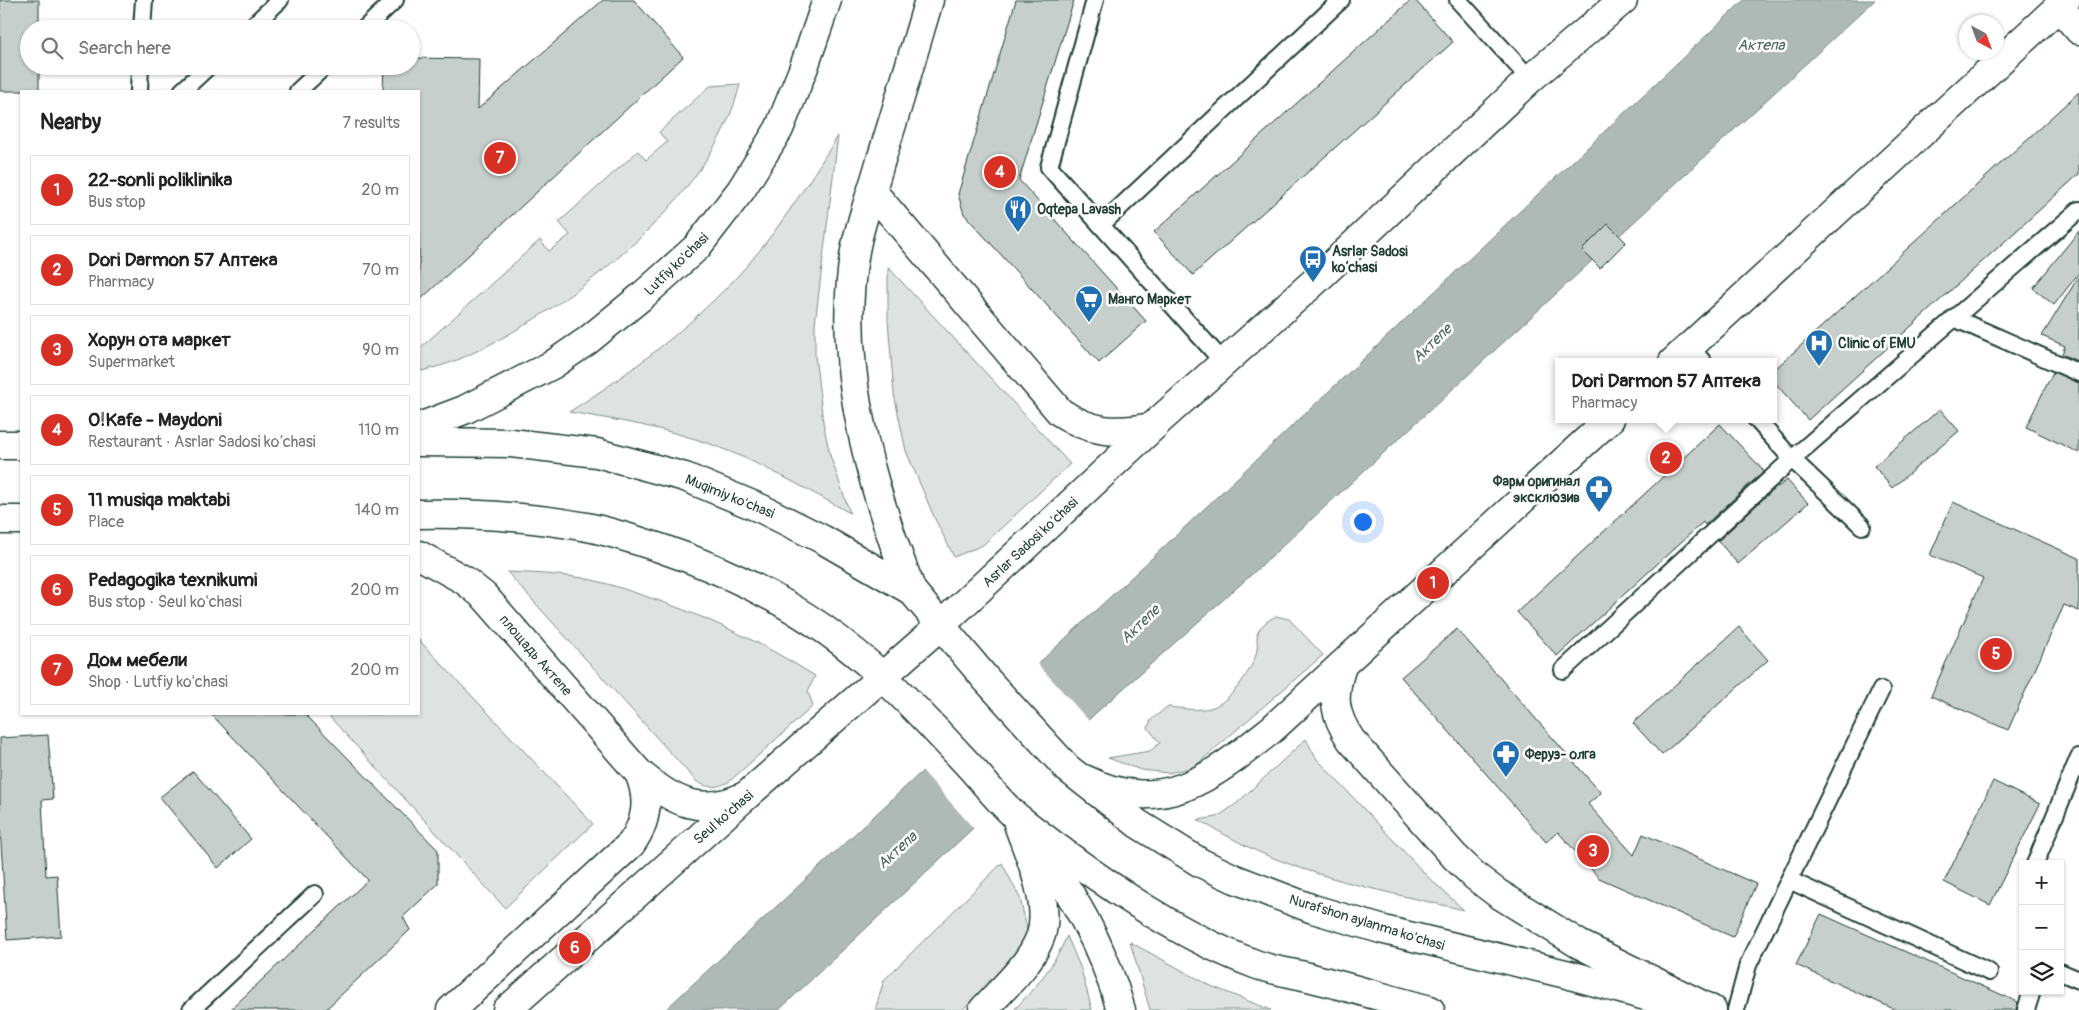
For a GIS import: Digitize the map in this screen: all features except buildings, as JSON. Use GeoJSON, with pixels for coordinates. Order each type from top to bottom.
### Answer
{"type":"FeatureCollection","features":[{"type":"Feature","properties":{"kind":"main road","name":"Lutfiy ko'chasi"},"geometry":{"type":"LineString","coordinates":[[420,427],[464,410],[552,365],[587,341],[641,297],[697,247],[740,190],[779,129],[804,67],[827,0]]}},
{"type":"Feature","properties":{"kind":"main road"},"geometry":{"type":"LineString","coordinates":[[912,591],[884,516],[868,454],[855,381],[850,305],[855,251],[929,0]]}},
{"type":"Feature","properties":{"kind":"main road","name":"Asrlar Sadosi ko‘chasi"},"geometry":{"type":"LineString","coordinates":[[941,625],[1163,418],[1313,283],[1530,78],[1623,0]]}},
{"type":"Feature","properties":{"kind":"main road"},"geometry":{"type":"LineString","coordinates":[[1689,357],[2062,3],[2079,30]]}},
{"type":"Feature","properties":{"kind":"main road","name":"Asrlar Sadosi ko‘chasi"},"geometry":{"type":"LineString","coordinates":[[872,191],[1060,412],[1085,426],[1111,431],[1152,427],[1163,418]]}},
{"type":"Feature","properties":{"kind":"main road"},"geometry":{"type":"LineString","coordinates":[[1067,768],[1090,781],[1118,791],[1147,794],[1170,792],[1196,783],[1216,772],[1284,718],[1606,423]]}},
{"type":"Feature","properties":{"kind":"main road","name":"Muqimiy ko'chasi"},"geometry":{"type":"LineString","coordinates":[[420,442],[511,443],[597,453],[685,477],[787,520],[912,591],[985,678],[1067,768]]}},
{"type":"Feature","properties":{"kind":"main road"},"geometry":{"type":"LineString","coordinates":[[0,445],[20,445]]}},
{"type":"Feature","properties":{"kind":"main road"},"geometry":{"type":"LineString","coordinates":[[420,514],[505,516],[590,528],[629,538],[711,566],[747,582],[808,618],[841,641],[883,676],[932,725],[1015,816],[1041,849],[1082,913],[1105,960],[1121,1010]]}},
{"type":"Feature","properties":{"kind":"main road"},"geometry":{"type":"LineString","coordinates":[[0,520],[20,520]]}},
{"type":"Feature","properties":{"kind":"main road","name":"площадь Актепе"},"geometry":{"type":"LineString","coordinates":[[420,556],[464,580],[484,596],[639,773]]}},
{"type":"Feature","properties":{"kind":"main road","name":"Seul ko'chasi"},"geometry":{"type":"LineString","coordinates":[[506,1010],[941,625]]}},
{"type":"Feature","properties":{"kind":"main road"},"geometry":{"type":"LineString","coordinates":[[1342,666],[1336,684],[1335,700],[1337,716],[1351,740]]}},
{"type":"Feature","properties":{"kind":"main road"},"geometry":{"type":"LineString","coordinates":[[1284,718],[1304,714],[1321,717],[1337,726],[1455,857],[1476,878],[1497,893],[1579,944],[1712,1010]]}},
{"type":"Feature","properties":{"kind":"main road","name":"Nurafshon aylanma ko'chasi"},"geometry":{"type":"LineString","coordinates":[[1067,768],[1112,805],[1164,841],[1201,863],[1235,879],[1313,909],[1384,930],[1570,975],[1696,1010]]}},
{"type":"Feature","properties":{"kind":"main road"},"geometry":{"type":"LineString","coordinates":[[639,773],[670,796],[684,803],[698,806],[726,804],[747,795]]}},
{"type":"Feature","properties":{"kind":"main road"},"geometry":{"type":"LineString","coordinates":[[451,1010],[631,844],[640,829],[646,812],[646,792],[639,773]]}},
{"type":"Feature","properties":{"kind":"main road"},"geometry":{"type":"LineString","coordinates":[[983,1010],[1027,960],[1039,941],[1043,924],[1040,890],[1015,816]]}},
{"type":"Feature","properties":{"kind":"main road"},"geometry":{"type":"LineString","coordinates":[[1015,816],[1097,876],[1160,916],[1223,951],[1259,966],[1430,1010]]}},
{"type":"Feature","properties":{"kind":"lane"},"geometry":{"type":"LineString","coordinates":[[143,20],[144,0]]}},
{"type":"Feature","properties":{"kind":"lane"},"geometry":{"type":"LineString","coordinates":[[259,20],[280,0]]}},
{"type":"Feature","properties":{"kind":"lane"},"geometry":{"type":"LineString","coordinates":[[374,20],[395,0]]}},
{"type":"Feature","properties":{"kind":"lane"},"geometry":{"type":"LineString","coordinates":[[1095,0],[1049,167],[1224,363]]}},
{"type":"Feature","properties":{"kind":"lane"},"geometry":{"type":"LineString","coordinates":[[1101,225],[1341,0]]}},
{"type":"Feature","properties":{"kind":"lane"},"geometry":{"type":"LineString","coordinates":[[1458,0],[1530,78]]}},
{"type":"Feature","properties":{"kind":"lane"},"geometry":{"type":"LineString","coordinates":[[139,90],[140,75]]}},
{"type":"Feature","properties":{"kind":"lane"},"geometry":{"type":"LineString","coordinates":[[183,90],[199,75]]}},
{"type":"Feature","properties":{"kind":"lane"},"geometry":{"type":"LineString","coordinates":[[299,90],[315,75]]}},
{"type":"Feature","properties":{"kind":"lane"},"geometry":{"type":"LineString","coordinates":[[1563,670],[1792,459],[2079,210]]}},
{"type":"Feature","properties":{"kind":"lane"},"geometry":{"type":"LineString","coordinates":[[1954,318],[2079,373]]}},
{"type":"Feature","properties":{"kind":"lane"},"geometry":{"type":"LineString","coordinates":[[1760,423],[1792,459],[1862,526]]}},
{"type":"Feature","properties":{"kind":"lane"},"geometry":{"type":"LineString","coordinates":[[1736,1010],[1748,966],[1881,690]]}},
{"type":"Feature","properties":{"kind":"lane"},"geometry":{"type":"LineString","coordinates":[[2037,860],[2079,757]]}},
{"type":"Feature","properties":{"kind":"lane"},"geometry":{"type":"LineString","coordinates":[[1789,880],[1988,972]]}},
{"type":"Feature","properties":{"kind":"lane"},"geometry":{"type":"LineString","coordinates":[[191,1010],[315,894]]}},
{"type":"Feature","properties":{"kind":"lane"},"geometry":{"type":"LineString","coordinates":[[2064,974],[2079,980]]}},
{"type":"Feature","properties":{"kind":"lane"},"geometry":{"type":"LineString","coordinates":[[2026,1010],[2031,995]]}},
{"type":"Feature","properties":{"kind":"shaded area"},"geometry":{"type":"Polygon","coordinates":[[[740,84],[725,127],[700,169],[668,209],[630,247],[589,281],[546,312],[503,337],[457,360],[422,371],[420,368],[420,348],[540,240],[549,251],[570,235],[559,222],[638,151],[646,160],[667,142],[659,132],[710,86],[740,84]]]}},
{"type":"Feature","properties":{"kind":"shaded area"},"geometry":{"type":"Polygon","coordinates":[[[838,136],[815,324],[815,355],[823,422],[830,455],[850,513],[764,467],[710,444],[623,421],[569,412],[613,383],[655,351],[695,318],[733,281],[776,229],[802,193],[838,136]]]}},
{"type":"Feature","properties":{"kind":"shaded area"},"geometry":{"type":"Polygon","coordinates":[[[888,267],[1070,464],[983,545],[954,557],[935,519],[906,451],[894,394],[888,320],[888,267]]]}},
{"type":"Feature","properties":{"kind":"shaded area"},"geometry":{"type":"Polygon","coordinates":[[[507,572],[559,575],[592,580],[662,602],[730,629],[773,651],[815,676],[808,691],[813,706],[730,781],[713,787],[700,784],[507,572]]]}},
{"type":"Feature","properties":{"kind":"shaded area"},"geometry":{"type":"Polygon","coordinates":[[[1276,616],[1289,619],[1323,655],[1194,767],[1168,773],[1141,770],[1108,758],[1150,751],[1160,743],[1148,728],[1151,720],[1167,707],[1202,709],[1220,704],[1234,691],[1247,674],[1257,650],[1257,634],[1266,622],[1276,616]]]}},
{"type":"Feature","properties":{"kind":"shaded area"},"geometry":{"type":"Polygon","coordinates":[[[420,641],[593,824],[505,908],[328,715],[420,715],[420,641]]]}},
{"type":"Feature","properties":{"kind":"shaded area"},"geometry":{"type":"Polygon","coordinates":[[[1306,739],[1316,758],[1428,877],[1464,910],[1322,875],[1256,851],[1198,820],[1217,817],[1236,804],[1306,739]]]}},
{"type":"Feature","properties":{"kind":"shaded area"},"geometry":{"type":"Polygon","coordinates":[[[1002,863],[1020,898],[1028,933],[1011,967],[962,1010],[875,1010],[884,980],[1002,863]]]}},
{"type":"Feature","properties":{"kind":"shaded area"},"geometry":{"type":"Polygon","coordinates":[[[1067,936],[1081,969],[1092,1010],[1014,1010],[1050,967],[1067,936]]]}},
{"type":"Feature","properties":{"kind":"shaded area"},"geometry":{"type":"Polygon","coordinates":[[[1130,942],[1211,986],[1271,1010],[1150,1010],[1130,942]]]}},
{"type":"Feature","properties":{"kind":"water","name":"Актепа"},"geometry":{"type":"Polygon","coordinates":[[[1744,0],[1875,0],[1250,576],[1097,712],[779,1010],[665,1010],[1151,559],[1744,0]]]}},
{"type":"Feature","properties":{"kind":"pier"},"geometry":{"type":"Polygon","coordinates":[[[1036,662],[1090,722],[975,830],[921,769],[1036,662]]]}},
{"type":"Feature","properties":{"kind":"place","name":"Дом мебели"},"geometry":{"type":"Point","coordinates":[500,158]}},
{"type":"Feature","properties":{"kind":"place","name":"O!Kafe - Maydoni"},"geometry":{"type":"Point","coordinates":[1000,172]}},
{"type":"Feature","properties":{"kind":"place","name":"Oqtepa Lavash"},"geometry":{"type":"Point","coordinates":[1018,233]}},
{"type":"Feature","properties":{"kind":"place","name":"Asrlar Sadosi ko‘chasi"},"geometry":{"type":"Point","coordinates":[1313,283]}},
{"type":"Feature","properties":{"kind":"place","name":"Манго Маркет"},"geometry":{"type":"Point","coordinates":[1089,323]}},
{"type":"Feature","properties":{"kind":"place","name":"Clinic of EMU"},"geometry":{"type":"Point","coordinates":[1819,367]}},
{"type":"Feature","properties":{"kind":"place","name":"Dori Darmon 57 Аптека"},"geometry":{"type":"Point","coordinates":[1666,458]}},
{"type":"Feature","properties":{"kind":"place","name":"Фарм оригинал эксклюзив"},"geometry":{"type":"Point","coordinates":[1599,513]}},
{"type":"Feature","properties":{"kind":"place","name":"22-sonli poliklinika"},"geometry":{"type":"Point","coordinates":[1433,583]}},
{"type":"Feature","properties":{"kind":"place","name":"11 musiqa maktabi"},"geometry":{"type":"Point","coordinates":[1996,654]}},
{"type":"Feature","properties":{"kind":"place","name":"Феруз- олга"},"geometry":{"type":"Point","coordinates":[1506,778]}},
{"type":"Feature","properties":{"kind":"place","name":"Хорун ота маркет"},"geometry":{"type":"Point","coordinates":[1593,851]}},
{"type":"Feature","properties":{"kind":"place","name":"Pedagogika texnikumi"},"geometry":{"type":"Point","coordinates":[575,948]}},
{"type":"Feature","properties":{"kind":"water label","name":"Актепе"},"geometry":{"type":"Point","coordinates":[1432,343]}},
{"type":"Feature","properties":{"kind":"water label","name":"Актепе"},"geometry":{"type":"Point","coordinates":[1140,624]}}]}
